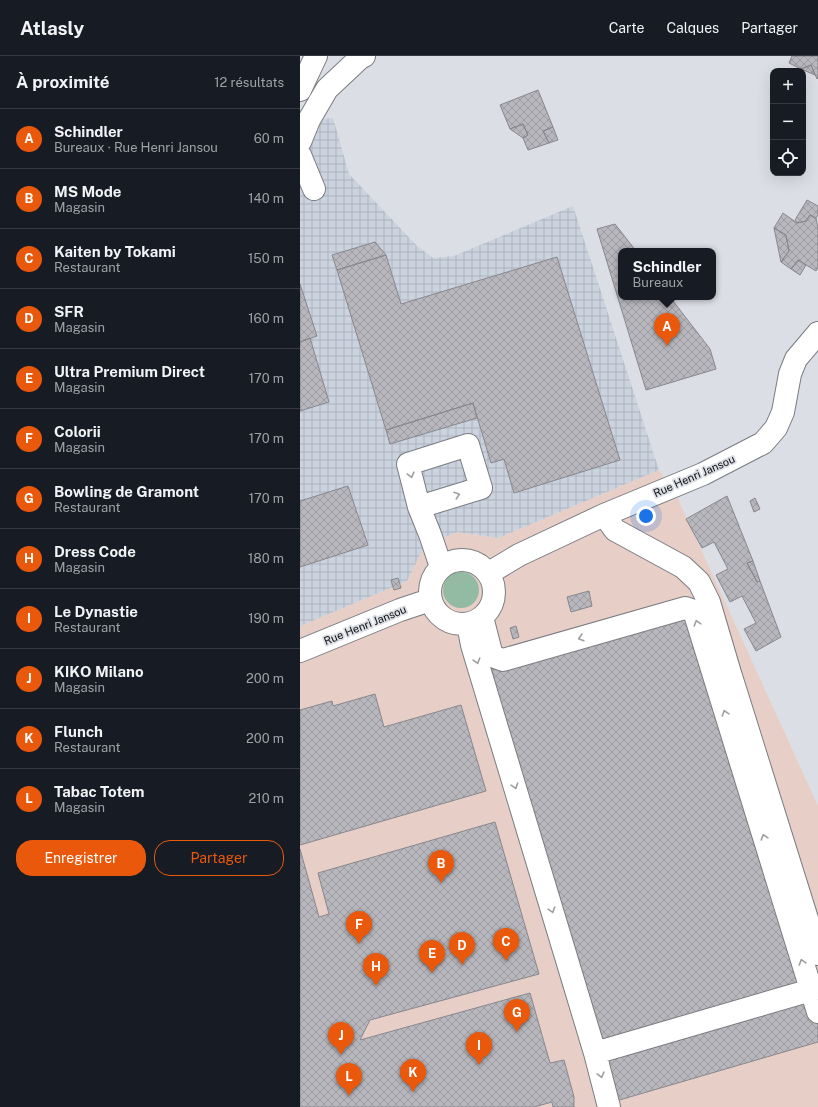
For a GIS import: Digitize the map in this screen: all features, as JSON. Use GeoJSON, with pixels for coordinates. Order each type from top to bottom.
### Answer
{"type":"FeatureCollection","features":[{"type":"Feature","properties":{"kind":"street"},"geometry":{"type":"LineString","coordinates":[[300,90],[316,56]]}},
{"type":"Feature","properties":{"kind":"street"},"geometry":{"type":"LineString","coordinates":[[300,142],[309,120],[327,88],[364,56]]}},
{"type":"Feature","properties":{"kind":"street"},"geometry":{"type":"LineString","coordinates":[[300,155],[314,189]]}},
{"type":"Feature","properties":{"kind":"street","name":"Rue Henri Jansou"},"geometry":{"type":"LineString","coordinates":[[489,573],[519,555],[604,515],[703,474],[763,443],[776,428],[784,412],[790,374],[796,359],[818,333]]}},
{"type":"Feature","properties":{"kind":"street"},"geometry":{"type":"LineString","coordinates":[[419,507],[441,567]]}},
{"type":"Feature","properties":{"kind":"street"},"geometry":{"type":"LineString","coordinates":[[604,515],[615,530],[683,567],[699,582],[708,602],[818,954]]}},
{"type":"Feature","properties":{"kind":"street"},"geometry":{"type":"LineString","coordinates":[[461,559],[472,561],[482,565],[489,573],[495,592],[493,601],[489,610],[475,620],[458,624],[440,616],[434,608],[430,600],[431,582],[441,567],[450,561],[461,559]]}},
{"type":"Feature","properties":{"kind":"street","name":"Rue Henri Jansou"},"geometry":{"type":"LineString","coordinates":[[300,651],[400,610],[430,600]]}},
{"type":"Feature","properties":{"kind":"street"},"geometry":{"type":"LineString","coordinates":[[475,620],[492,656],[503,660],[685,608],[694,611],[815,989],[818,1012]]}},
{"type":"Feature","properties":{"kind":"street"},"geometry":{"type":"LineString","coordinates":[[475,620],[475,652],[595,1053],[609,1107]]}},
{"type":"Feature","properties":{"kind":"street"},"geometry":{"type":"LineString","coordinates":[[595,1053],[815,989]]}},
{"type":"Feature","properties":{"kind":"shaded area"},"geometry":{"type":"Polygon","coordinates":[[[333,118],[349,174],[417,246],[433,258],[454,256],[573,206],[659,470],[498,538],[457,532],[425,545],[407,581],[300,626],[300,121],[333,118]]]}},
{"type":"Feature","properties":{"kind":"shaded area"},"geometry":{"type":"Polygon","coordinates":[[[659,470],[678,499],[818,806],[818,1107],[300,1107],[300,626],[407,581],[425,545],[457,532],[498,538],[659,470]]]}},
{"type":"Feature","properties":{"kind":"green space"},"geometry":{"type":"Polygon","coordinates":[[[465,572],[474,577],[478,583],[478,597],[474,603],[465,608],[457,608],[448,603],[444,597],[443,586],[448,577],[454,573],[465,572]]]}},
{"type":"Feature","properties":{"kind":"building"},"geometry":{"type":"Polygon","coordinates":[[[792,56],[818,56],[818,78],[817,79],[811,65],[799,68],[789,63],[792,56]]]}},
{"type":"Feature","properties":{"kind":"building"},"geometry":{"type":"Polygon","coordinates":[[[811,65],[815,75],[806,71],[806,68],[804,68],[811,65]]]}},
{"type":"Feature","properties":{"kind":"building"},"geometry":{"type":"Polygon","coordinates":[[[538,90],[553,127],[543,131],[549,143],[528,150],[523,138],[528,135],[523,124],[510,129],[500,105],[538,90]]]}},
{"type":"Feature","properties":{"kind":"building"},"geometry":{"type":"Polygon","coordinates":[[[523,124],[528,135],[523,138],[510,129],[523,124]]]}},
{"type":"Feature","properties":{"kind":"building"},"geometry":{"type":"Polygon","coordinates":[[[553,127],[558,140],[549,143],[543,131],[553,127]]]}},
{"type":"Feature","properties":{"kind":"building"},"geometry":{"type":"Polygon","coordinates":[[[807,200],[818,206],[818,215],[816,218],[810,215],[806,221],[797,223],[795,220],[807,200]]]}},
{"type":"Feature","properties":{"kind":"building"},"geometry":{"type":"Polygon","coordinates":[[[783,213],[797,223],[806,221],[810,215],[816,218],[818,228],[818,268],[816,271],[798,260],[791,269],[781,262],[789,251],[786,235],[774,228],[783,213]]]}},
{"type":"Feature","properties":{"kind":"building"},"geometry":{"type":"Polygon","coordinates":[[[615,224],[634,248],[618,248],[618,298],[597,229],[615,224]]]}},
{"type":"Feature","properties":{"kind":"building"},"geometry":{"type":"Polygon","coordinates":[[[774,228],[786,235],[789,251],[781,262],[774,228]]]}},
{"type":"Feature","properties":{"kind":"building"},"geometry":{"type":"Polygon","coordinates":[[[375,242],[386,255],[337,270],[332,255],[375,242]]]}},
{"type":"Feature","properties":{"kind":"building"},"geometry":{"type":"Polygon","coordinates":[[[386,255],[401,304],[557,257],[620,460],[514,493],[504,459],[491,463],[473,403],[386,430],[337,270],[386,255]]]}},
{"type":"Feature","properties":{"kind":"building"},"geometry":{"type":"Polygon","coordinates":[[[798,260],[806,265],[800,275],[791,269],[798,260]]]}},
{"type":"Feature","properties":{"kind":"building"},"geometry":{"type":"Polygon","coordinates":[[[300,284],[317,336],[300,342],[300,284]]]}},
{"type":"Feature","properties":{"kind":"building"},"geometry":{"type":"Polygon","coordinates":[[[619,300],[672,300],[710,349],[716,369],[646,390],[619,300]]]}},
{"type":"Feature","properties":{"kind":"building"},"geometry":{"type":"Polygon","coordinates":[[[310,338],[329,402],[300,411],[300,342],[310,338]]]}},
{"type":"Feature","properties":{"kind":"building"},"geometry":{"type":"Polygon","coordinates":[[[473,403],[477,418],[390,444],[386,430],[473,403]]]}},
{"type":"Feature","properties":{"kind":"building"},"geometry":{"type":"Polygon","coordinates":[[[348,486],[368,545],[300,567],[300,501],[348,486]]]}},
{"type":"Feature","properties":{"kind":"building"},"geometry":{"type":"Polygon","coordinates":[[[727,496],[753,561],[747,563],[757,582],[760,581],[781,637],[756,651],[744,629],[756,623],[742,596],[730,602],[716,575],[728,569],[714,542],[702,548],[686,519],[727,496]]]}},
{"type":"Feature","properties":{"kind":"building"},"geometry":{"type":"Polygon","coordinates":[[[755,498],[760,509],[754,512],[750,501],[755,498]]]}},
{"type":"Feature","properties":{"kind":"building"},"geometry":{"type":"Polygon","coordinates":[[[753,561],[760,581],[757,582],[747,563],[753,561]]]}},
{"type":"Feature","properties":{"kind":"building"},"geometry":{"type":"Polygon","coordinates":[[[398,578],[401,588],[394,590],[391,580],[398,578]]]}},
{"type":"Feature","properties":{"kind":"building"},"geometry":{"type":"Polygon","coordinates":[[[589,591],[592,606],[571,612],[567,597],[589,591]]]}},
{"type":"Feature","properties":{"kind":"building"},"geometry":{"type":"Polygon","coordinates":[[[684,613],[818,987],[818,1042],[616,1101],[490,670],[684,613]]]}},
{"type":"Feature","properties":{"kind":"building"},"geometry":{"type":"Polygon","coordinates":[[[516,626],[519,637],[513,639],[510,628],[516,626]]]}},
{"type":"Feature","properties":{"kind":"building"},"geometry":{"type":"Polygon","coordinates":[[[375,694],[384,727],[461,705],[486,791],[300,845],[300,710],[332,701],[333,706],[375,694]]]}},
{"type":"Feature","properties":{"kind":"building"},"geometry":{"type":"Polygon","coordinates":[[[495,822],[539,974],[370,1020],[360,1040],[530,993],[550,1063],[564,1060],[574,1097],[574,1107],[553,1107],[552,1102],[534,1107],[300,1107],[300,849],[319,917],[329,914],[318,873],[495,822]]]}},
{"type":"Feature","properties":{"kind":"place","name":"Schindler"},"geometry":{"type":"Point","coordinates":[667,346]}},
{"type":"Feature","properties":{"kind":"place","name":"MS Mode"},"geometry":{"type":"Point","coordinates":[441,883]}},
{"type":"Feature","properties":{"kind":"place","name":"Colorii"},"geometry":{"type":"Point","coordinates":[359,944]}},
{"type":"Feature","properties":{"kind":"place","name":"Kaiten by Tokami"},"geometry":{"type":"Point","coordinates":[506,961]}},
{"type":"Feature","properties":{"kind":"place","name":"SFR"},"geometry":{"type":"Point","coordinates":[462,965]}},
{"type":"Feature","properties":{"kind":"place","name":"Ultra Premium Direct"},"geometry":{"type":"Point","coordinates":[432,973]}},
{"type":"Feature","properties":{"kind":"place","name":"Dress Code"},"geometry":{"type":"Point","coordinates":[376,986]}},
{"type":"Feature","properties":{"kind":"place","name":"Bowling de Gramont"},"geometry":{"type":"Point","coordinates":[517,1032]}},
{"type":"Feature","properties":{"kind":"place","name":"KIKO Milano"},"geometry":{"type":"Point","coordinates":[341,1055]}},
{"type":"Feature","properties":{"kind":"place","name":"Le Dynastie"},"geometry":{"type":"Point","coordinates":[479,1065]}},
{"type":"Feature","properties":{"kind":"place","name":"Flunch"},"geometry":{"type":"Point","coordinates":[413,1092]}},
{"type":"Feature","properties":{"kind":"place","name":"Tabac Totem"},"geometry":{"type":"Point","coordinates":[349,1096]}}]}
